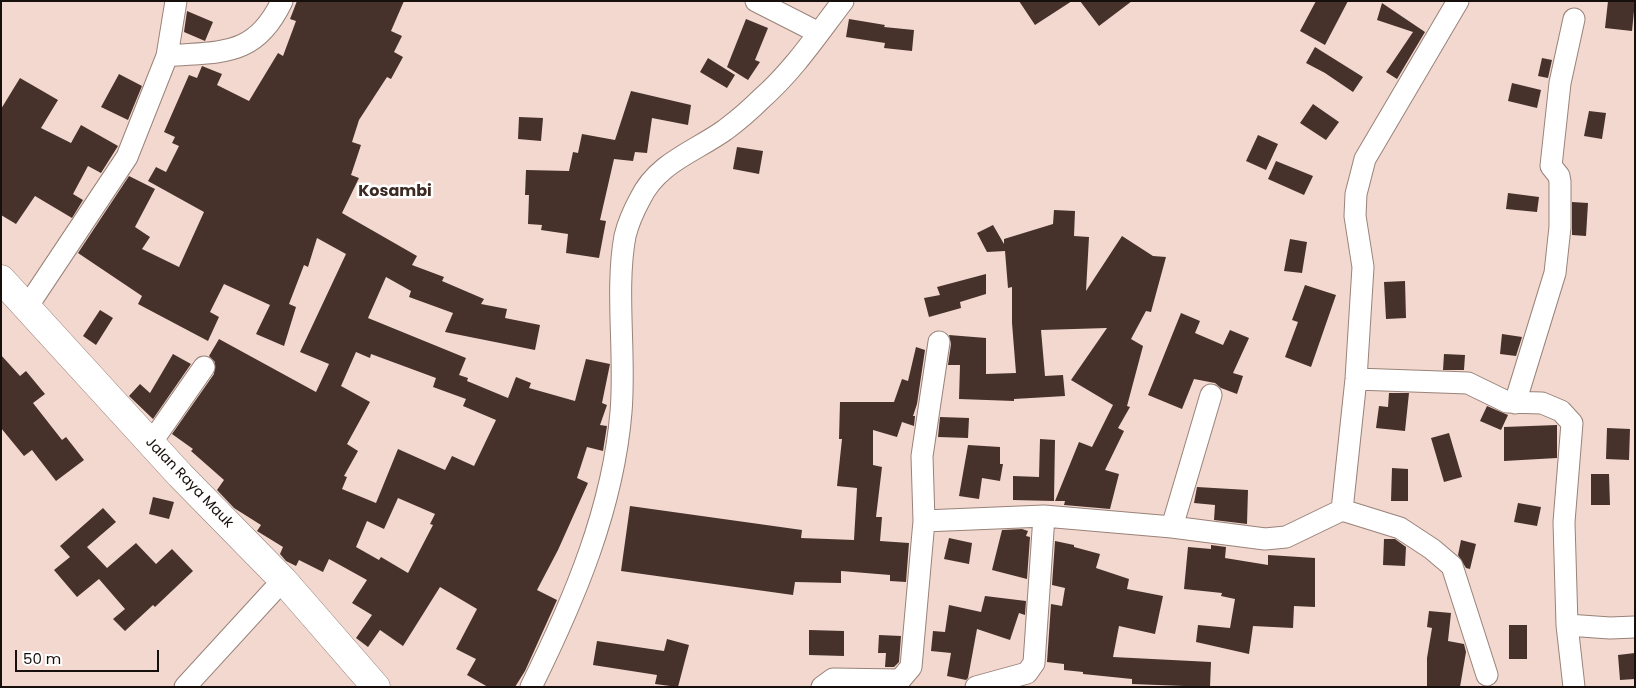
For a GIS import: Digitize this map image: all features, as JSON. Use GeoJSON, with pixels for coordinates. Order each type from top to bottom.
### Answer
{"type":"FeatureCollection","features":[{"type":"Feature","properties":{"kind":"main road","name":"Jalan Raya Mauk"},"geometry":{"type":"LineString","coordinates":[[1,280],[152,443],[283,580],[376,687]]}},
{"type":"Feature","properties":{"kind":"street"},"geometry":{"type":"LineString","coordinates":[[27,307],[127,158],[167,56],[176,1]]}},
{"type":"Feature","properties":{"kind":"street"},"geometry":{"type":"LineString","coordinates":[[167,56],[239,48],[263,31],[282,1]]}},
{"type":"Feature","properties":{"kind":"street"},"geometry":{"type":"LineString","coordinates":[[756,1],[819,33]]}},
{"type":"Feature","properties":{"kind":"street"},"geometry":{"type":"LineString","coordinates":[[531,687],[564,621],[592,545],[617,450],[622,410],[623,261],[625,235],[640,198],[653,178],[673,160],[725,130],[763,98],[797,62],[843,1]]}},
{"type":"Feature","properties":{"kind":"street"},"geometry":{"type":"LineString","coordinates":[[1342,510],[1356,379],[1363,267],[1355,216],[1356,194],[1365,159],[1458,1]]}},
{"type":"Feature","properties":{"kind":"street"},"geometry":{"type":"LineString","coordinates":[[1515,403],[1557,263],[1560,227],[1560,182],[1559,176],[1551,166],[1560,83],[1574,19]]}},
{"type":"Feature","properties":{"kind":"street"},"geometry":{"type":"LineString","coordinates":[[822,687],[833,679],[900,680],[909,672],[912,661],[924,521],[922,456],[939,342]]}},
{"type":"Feature","properties":{"kind":"street"},"geometry":{"type":"LineString","coordinates":[[152,443],[204,367]]}},
{"type":"Feature","properties":{"kind":"street"},"geometry":{"type":"LineString","coordinates":[[1356,379],[1468,383],[1500,399],[1515,403],[1542,403],[1561,411],[1572,423],[1564,522],[1567,625],[1574,687]]}},
{"type":"Feature","properties":{"kind":"street"},"geometry":{"type":"LineString","coordinates":[[1172,527],[1211,395]]}},
{"type":"Feature","properties":{"kind":"street"},"geometry":{"type":"LineString","coordinates":[[924,521],[1044,516],[1172,527],[1265,539],[1286,537],[1342,510],[1400,528],[1432,549],[1452,566],[1487,675]]}},
{"type":"Feature","properties":{"kind":"street"},"geometry":{"type":"LineString","coordinates":[[976,687],[1027,673],[1034,663],[1044,516]]}},
{"type":"Feature","properties":{"kind":"street"},"geometry":{"type":"LineString","coordinates":[[185,687],[283,580]]}},
{"type":"Feature","properties":{"kind":"street"},"geometry":{"type":"LineString","coordinates":[[1567,625],[1610,628],[1635,627]]}},
{"type":"Feature","properties":{"kind":"building"},"geometry":{"type":"Polygon","coordinates":[[[297,1],[404,1],[391,31],[402,36],[394,52],[403,57],[391,79],[387,77],[359,120],[352,142],[361,145],[351,175],[359,178],[342,213],[417,256],[412,265],[444,277],[442,281],[484,299],[481,304],[507,309],[505,318],[540,325],[535,350],[445,332],[453,313],[409,297],[411,291],[386,277],[368,318],[466,358],[459,375],[468,378],[467,381],[508,398],[516,377],[531,383],[529,388],[575,401],[586,359],[610,364],[602,403],[607,405],[600,425],[607,426],[603,451],[587,447],[577,478],[588,483],[558,550],[537,590],[557,600],[525,671],[515,687],[488,687],[467,675],[476,659],[456,649],[477,609],[440,587],[403,646],[380,630],[368,647],[356,638],[372,615],[352,603],[367,580],[329,559],[323,572],[299,560],[296,566],[286,561],[280,554],[283,547],[257,531],[261,525],[234,508],[217,490],[224,480],[191,451],[193,449],[172,434],[214,374],[215,362],[209,356],[219,339],[316,392],[329,364],[300,352],[346,254],[317,238],[308,267],[304,265],[289,304],[296,307],[284,346],[256,334],[270,305],[224,284],[210,312],[219,317],[208,341],[138,304],[142,296],[78,253],[129,176],[155,189],[135,227],[150,237],[142,249],[179,267],[204,212],[148,181],[156,167],[166,172],[179,146],[172,143],[175,137],[164,132],[189,75],[197,78],[202,66],[222,74],[217,85],[249,101],[278,53],[283,56],[296,21],[290,19],[297,1]],[[356,352],[341,386],[370,402],[347,444],[358,451],[344,476],[347,477],[342,489],[376,503],[398,449],[445,470],[452,456],[474,466],[496,420],[463,406],[466,399],[433,387],[436,378],[371,354],[370,358],[356,352]],[[398,498],[384,529],[367,521],[356,547],[379,560],[381,557],[408,573],[433,525],[430,524],[435,514],[398,498]]]}},
{"type":"Feature","properties":{"kind":"building"},"geometry":{"type":"Polygon","coordinates":[[[1019,1],[1072,1],[1035,25],[1019,1]]]}},
{"type":"Feature","properties":{"kind":"building"},"geometry":{"type":"Polygon","coordinates":[[[1080,1],[1132,1],[1099,26],[1080,1]]]}},
{"type":"Feature","properties":{"kind":"building"},"geometry":{"type":"Polygon","coordinates":[[[1316,1],[1348,1],[1325,45],[1300,31],[1316,1]]]}},
{"type":"Feature","properties":{"kind":"building"},"geometry":{"type":"Polygon","coordinates":[[[1608,1],[1635,1],[1632,31],[1605,28],[1608,1]]]}},
{"type":"Feature","properties":{"kind":"building"},"geometry":{"type":"Polygon","coordinates":[[[1382,3],[1425,32],[1397,79],[1386,72],[1413,32],[1377,20],[1382,3]]]}},
{"type":"Feature","properties":{"kind":"building"},"geometry":{"type":"Polygon","coordinates":[[[187,11],[213,22],[205,41],[184,32],[187,11]]]}},
{"type":"Feature","properties":{"kind":"building"},"geometry":{"type":"Polygon","coordinates":[[[746,19],[768,28],[755,60],[760,62],[748,80],[727,67],[746,19]]]}},
{"type":"Feature","properties":{"kind":"building"},"geometry":{"type":"Polygon","coordinates":[[[849,19],[885,25],[884,27],[914,30],[912,51],[884,48],[885,43],[846,37],[849,19]]]}},
{"type":"Feature","properties":{"kind":"building"},"geometry":{"type":"Polygon","coordinates":[[[1315,47],[1363,77],[1353,92],[1306,63],[1315,47]]]}},
{"type":"Feature","properties":{"kind":"building"},"geometry":{"type":"Polygon","coordinates":[[[708,58],[735,75],[727,88],[700,72],[708,58]]]}},
{"type":"Feature","properties":{"kind":"building"},"geometry":{"type":"Polygon","coordinates":[[[1542,58],[1552,60],[1548,78],[1538,76],[1542,58]]]}},
{"type":"Feature","properties":{"kind":"building"},"geometry":{"type":"Polygon","coordinates":[[[119,74],[142,86],[128,120],[101,107],[119,74]]]}},
{"type":"Feature","properties":{"kind":"building"},"geometry":{"type":"Polygon","coordinates":[[[20,78],[58,100],[41,128],[71,143],[81,125],[118,146],[101,173],[88,166],[73,194],[83,200],[72,218],[35,196],[16,224],[1,215],[1,109],[20,78]]]}},
{"type":"Feature","properties":{"kind":"building"},"geometry":{"type":"Polygon","coordinates":[[[1512,83],[1541,90],[1537,108],[1508,101],[1512,83]]]}},
{"type":"Feature","properties":{"kind":"building"},"geometry":{"type":"Polygon","coordinates":[[[631,91],[691,105],[688,125],[652,118],[647,153],[635,152],[633,161],[614,159],[600,220],[606,221],[599,258],[566,253],[568,234],[541,230],[542,225],[528,224],[529,195],[525,195],[526,170],[569,171],[573,152],[578,153],[582,134],[615,140],[631,91]]]}},
{"type":"Feature","properties":{"kind":"building"},"geometry":{"type":"Polygon","coordinates":[[[1313,104],[1339,122],[1326,140],[1300,123],[1313,104]]]}},
{"type":"Feature","properties":{"kind":"building"},"geometry":{"type":"Polygon","coordinates":[[[1589,111],[1606,113],[1602,139],[1584,136],[1589,111]]]}},
{"type":"Feature","properties":{"kind":"building"},"geometry":{"type":"Polygon","coordinates":[[[519,117],[543,118],[541,141],[518,139],[519,117]]]}},
{"type":"Feature","properties":{"kind":"building"},"geometry":{"type":"Polygon","coordinates":[[[1258,135],[1278,144],[1266,170],[1246,161],[1258,135]]]}},
{"type":"Feature","properties":{"kind":"building"},"geometry":{"type":"Polygon","coordinates":[[[737,147],[763,151],[759,174],[733,169],[737,147]]]}},
{"type":"Feature","properties":{"kind":"building"},"geometry":{"type":"Polygon","coordinates":[[[1276,161],[1313,176],[1304,195],[1268,179],[1276,161]]]}},
{"type":"Feature","properties":{"kind":"building"},"geometry":{"type":"Polygon","coordinates":[[[1508,193],[1539,197],[1537,212],[1506,209],[1508,193]]]}},
{"type":"Feature","properties":{"kind":"building"},"geometry":{"type":"Polygon","coordinates":[[[1572,202],[1588,203],[1586,236],[1572,235],[1572,202]]]}},
{"type":"Feature","properties":{"kind":"building"},"geometry":{"type":"Polygon","coordinates":[[[1054,210],[1075,211],[1074,236],[1089,237],[1086,291],[1122,236],[1153,256],[1166,257],[1151,312],[1146,311],[1131,339],[1143,346],[1127,406],[1130,407],[1118,428],[1124,431],[1105,470],[1119,474],[1110,509],[1064,505],[1065,501],[1055,501],[1079,442],[1092,447],[1113,405],[1071,380],[1107,328],[1041,330],[1045,376],[1063,375],[1065,396],[1014,399],[1014,401],[959,399],[960,365],[948,365],[951,344],[949,335],[986,338],[986,374],[1016,373],[1012,323],[1012,287],[1008,288],[1005,251],[987,252],[977,233],[993,225],[1004,244],[1004,239],[1053,224],[1054,210]]]}},
{"type":"Feature","properties":{"kind":"building"},"geometry":{"type":"Polygon","coordinates":[[[1290,239],[1307,242],[1302,273],[1284,271],[1290,239]]]}},
{"type":"Feature","properties":{"kind":"building"},"geometry":{"type":"Polygon","coordinates":[[[986,274],[986,294],[960,302],[961,308],[929,317],[924,298],[940,295],[937,287],[986,274]]]}},
{"type":"Feature","properties":{"kind":"building"},"geometry":{"type":"Polygon","coordinates":[[[1405,281],[1406,318],[1386,319],[1384,282],[1405,281]]]}},
{"type":"Feature","properties":{"kind":"building"},"geometry":{"type":"Polygon","coordinates":[[[1305,285],[1336,295],[1311,367],[1285,357],[1298,322],[1292,320],[1305,285]]]}},
{"type":"Feature","properties":{"kind":"building"},"geometry":{"type":"Polygon","coordinates":[[[100,310],[113,318],[96,345],[83,336],[100,310]]]}},
{"type":"Feature","properties":{"kind":"building"},"geometry":{"type":"Polygon","coordinates":[[[1181,313],[1200,321],[1195,333],[1223,345],[1230,330],[1249,338],[1233,373],[1243,376],[1237,394],[1221,388],[1215,383],[1194,379],[1182,409],[1148,395],[1181,313]]]}},
{"type":"Feature","properties":{"kind":"building"},"geometry":{"type":"Polygon","coordinates":[[[1502,334],[1522,337],[1516,356],[1500,354],[1502,334]]]}},
{"type":"Feature","properties":{"kind":"building"},"geometry":{"type":"Polygon","coordinates":[[[916,347],[925,350],[917,404],[913,416],[915,416],[914,426],[902,422],[897,437],[873,430],[873,465],[882,467],[876,517],[882,517],[880,541],[909,543],[906,582],[890,581],[890,575],[841,571],[841,583],[795,582],[793,595],[621,571],[630,506],[802,530],[801,538],[854,540],[857,488],[837,486],[842,439],[839,439],[840,402],[894,402],[902,379],[908,381],[916,347]]]}},
{"type":"Feature","properties":{"kind":"building"},"geometry":{"type":"Polygon","coordinates":[[[173,354],[191,364],[153,419],[129,396],[140,384],[150,393],[173,354]]]}},
{"type":"Feature","properties":{"kind":"building"},"geometry":{"type":"Polygon","coordinates":[[[1444,354],[1465,355],[1464,370],[1443,370],[1444,354]]]}},
{"type":"Feature","properties":{"kind":"building"},"geometry":{"type":"Polygon","coordinates":[[[1,355],[20,376],[26,371],[45,394],[33,403],[62,440],[66,437],[84,460],[56,481],[32,450],[24,456],[1,428],[1,355]]]}},
{"type":"Feature","properties":{"kind":"building"},"geometry":{"type":"Polygon","coordinates":[[[1389,393],[1409,393],[1405,431],[1376,428],[1379,406],[1388,407],[1389,393]]]}},
{"type":"Feature","properties":{"kind":"building"},"geometry":{"type":"Polygon","coordinates":[[[1487,406],[1508,415],[1501,430],[1480,421],[1487,406]]]}},
{"type":"Feature","properties":{"kind":"building"},"geometry":{"type":"Polygon","coordinates":[[[940,417],[969,418],[968,438],[938,437],[940,417]]]}},
{"type":"Feature","properties":{"kind":"building"},"geometry":{"type":"Polygon","coordinates":[[[1557,425],[1557,458],[1504,461],[1504,427],[1557,425]]]}},
{"type":"Feature","properties":{"kind":"building"},"geometry":{"type":"Polygon","coordinates":[[[1607,428],[1630,429],[1629,460],[1606,459],[1607,428]]]}},
{"type":"Feature","properties":{"kind":"building"},"geometry":{"type":"Polygon","coordinates":[[[1449,433],[1462,477],[1444,482],[1431,438],[1449,433]]]}},
{"type":"Feature","properties":{"kind":"building"},"geometry":{"type":"Polygon","coordinates":[[[1040,439],[1055,440],[1054,501],[1013,500],[1013,476],[1039,477],[1040,439]]]}},
{"type":"Feature","properties":{"kind":"building"},"geometry":{"type":"Polygon","coordinates":[[[968,445],[1000,447],[1000,464],[1003,464],[1000,481],[982,478],[979,499],[959,496],[968,445]]]}},
{"type":"Feature","properties":{"kind":"building"},"geometry":{"type":"Polygon","coordinates":[[[1392,468],[1408,469],[1408,501],[1391,501],[1392,468]]]}},
{"type":"Feature","properties":{"kind":"building"},"geometry":{"type":"Polygon","coordinates":[[[1591,474],[1609,474],[1610,505],[1591,505],[1591,474]]]}},
{"type":"Feature","properties":{"kind":"building"},"geometry":{"type":"Polygon","coordinates":[[[1197,487],[1248,490],[1247,524],[1214,520],[1215,505],[1194,503],[1197,487]]]}},
{"type":"Feature","properties":{"kind":"building"},"geometry":{"type":"Polygon","coordinates":[[[153,497],[174,502],[169,519],[149,514],[153,497]]]}},
{"type":"Feature","properties":{"kind":"building"},"geometry":{"type":"Polygon","coordinates":[[[1518,503],[1541,507],[1537,526],[1514,522],[1518,503]]]}},
{"type":"Feature","properties":{"kind":"building"},"geometry":{"type":"Polygon","coordinates":[[[103,508],[116,522],[87,547],[107,568],[136,543],[156,564],[172,549],[193,571],[155,607],[153,605],[125,631],[113,619],[125,609],[99,579],[77,597],[54,570],[70,557],[60,546],[103,508]]]}},
{"type":"Feature","properties":{"kind":"building"},"geometry":{"type":"Polygon","coordinates":[[[1022,529],[1028,531],[1026,536],[1030,537],[1027,579],[992,570],[1002,530],[1022,529]]]}},
{"type":"Feature","properties":{"kind":"building"},"geometry":{"type":"Polygon","coordinates":[[[949,538],[972,543],[969,564],[944,559],[949,538]]]}},
{"type":"Feature","properties":{"kind":"building"},"geometry":{"type":"Polygon","coordinates":[[[1384,539],[1395,539],[1406,547],[1405,566],[1383,565],[1384,539]]]}},
{"type":"Feature","properties":{"kind":"building"},"geometry":{"type":"Polygon","coordinates":[[[1461,540],[1476,544],[1470,569],[1466,568],[1458,555],[1461,540]]]}},
{"type":"Feature","properties":{"kind":"building"},"geometry":{"type":"Polygon","coordinates":[[[1055,541],[1100,554],[1096,568],[1129,579],[1127,589],[1163,596],[1155,634],[1119,626],[1113,657],[1211,662],[1210,687],[1132,684],[1132,679],[1083,674],[1083,672],[1064,670],[1064,664],[1047,662],[1051,604],[1062,606],[1065,588],[1052,585],[1055,541]]]}},
{"type":"Feature","properties":{"kind":"building"},"geometry":{"type":"Polygon","coordinates":[[[1211,545],[1226,547],[1225,558],[1268,565],[1268,555],[1315,558],[1315,607],[1294,606],[1293,628],[1253,626],[1249,654],[1196,642],[1198,625],[1230,628],[1235,599],[1221,596],[1222,593],[1184,589],[1188,547],[1211,549],[1211,545]]]}},
{"type":"Feature","properties":{"kind":"building"},"geometry":{"type":"Polygon","coordinates":[[[985,596],[1026,601],[1025,615],[1019,613],[1010,640],[977,629],[968,678],[966,680],[947,676],[951,653],[931,651],[933,631],[945,632],[949,605],[981,612],[985,596]]]}},
{"type":"Feature","properties":{"kind":"building"},"geometry":{"type":"Polygon","coordinates":[[[1429,611],[1451,613],[1448,641],[1464,644],[1466,652],[1460,687],[1427,687],[1427,658],[1432,628],[1427,627],[1429,611]]]}},
{"type":"Feature","properties":{"kind":"building"},"geometry":{"type":"Polygon","coordinates":[[[1509,625],[1527,625],[1527,659],[1509,659],[1509,625]]]}},
{"type":"Feature","properties":{"kind":"building"},"geometry":{"type":"Polygon","coordinates":[[[809,630],[844,631],[844,656],[809,655],[809,630]]]}},
{"type":"Feature","properties":{"kind":"building"},"geometry":{"type":"Polygon","coordinates":[[[879,635],[901,636],[899,662],[894,667],[885,667],[886,653],[878,653],[879,635]]]}},
{"type":"Feature","properties":{"kind":"building"},"geometry":{"type":"Polygon","coordinates":[[[667,639],[689,645],[678,687],[655,684],[657,675],[593,665],[597,641],[664,651],[667,639]]]}},
{"type":"Feature","properties":{"kind":"building"},"geometry":{"type":"Polygon","coordinates":[[[1635,653],[1635,679],[1620,680],[1618,655],[1635,653]]]}},
{"type":"Feature","properties":{"kind":"district","name":"Kosambi"},"geometry":{"type":"Point","coordinates":[395,192]}}]}
